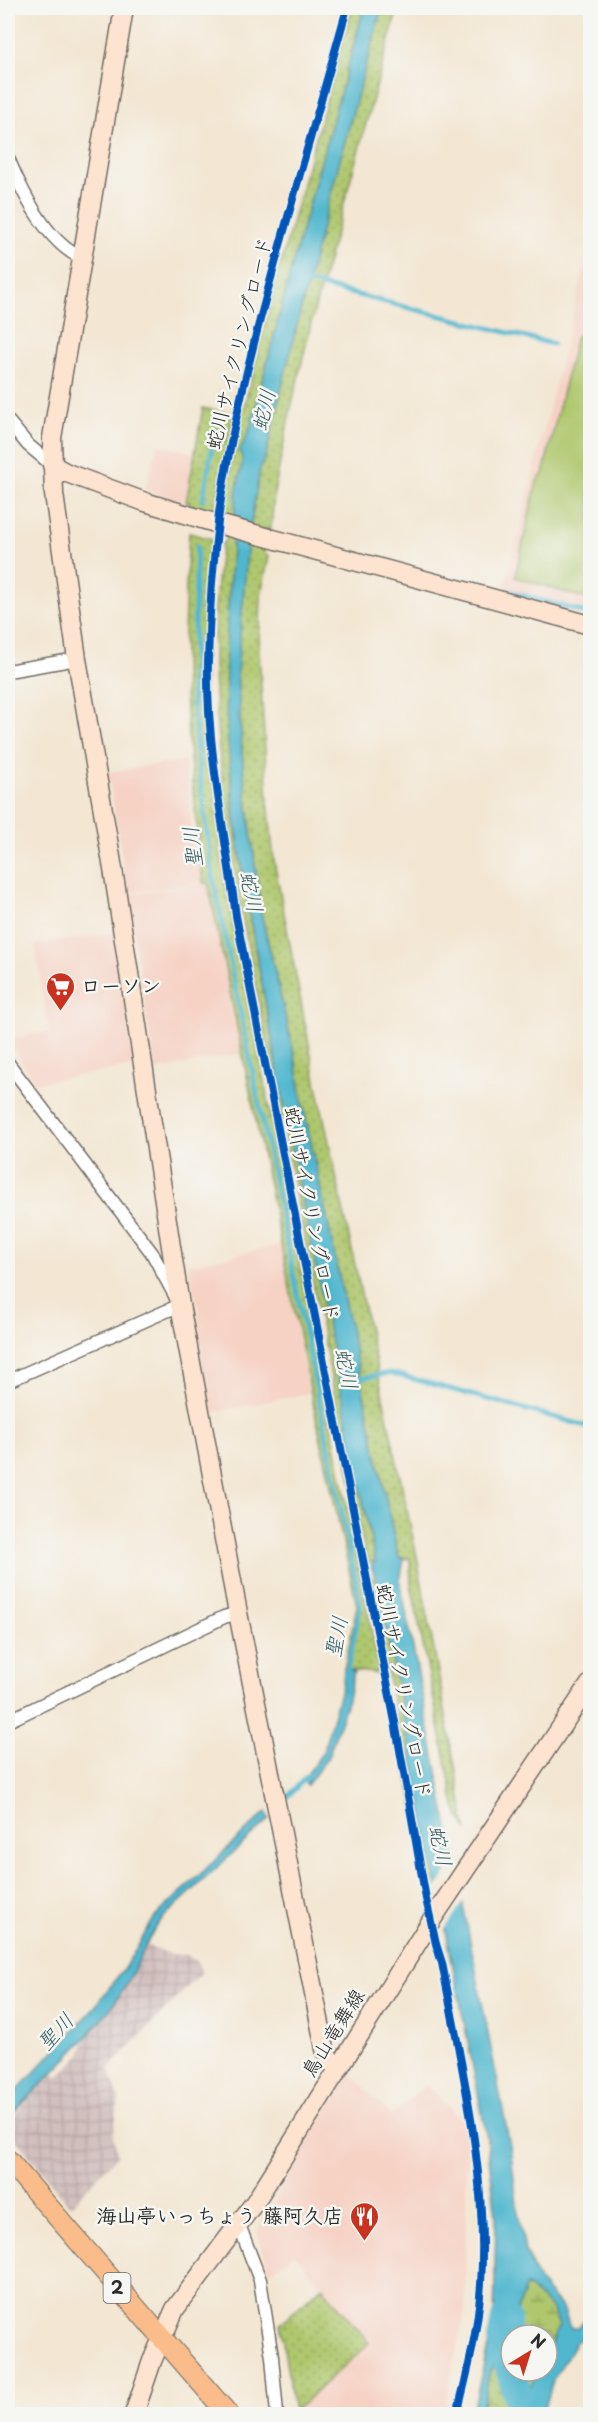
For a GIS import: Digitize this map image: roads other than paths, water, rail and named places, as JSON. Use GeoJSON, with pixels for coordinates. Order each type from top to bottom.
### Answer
{"type":"FeatureCollection","features":[{"type":"Feature","properties":{"kind":"main road","name":"2"},"geometry":{"type":"LineString","coordinates":[[8,2160],[228,2415]]}},
{"type":"Feature","properties":{"kind":"street"},"geometry":{"type":"LineString","coordinates":[[124,8],[52,438],[52,465],[77,659],[113,869],[180,1305],[238,1613],[325,2049],[331,2062],[338,2067]]}},
{"type":"Feature","properties":{"kind":"street"},"geometry":{"type":"LineString","coordinates":[[8,158],[19,185],[34,210],[67,252],[82,258]]}},
{"type":"Feature","properties":{"kind":"street"},"geometry":{"type":"LineString","coordinates":[[8,421],[28,445],[52,465],[67,473],[145,502],[223,526],[591,625]]}},
{"type":"Feature","properties":{"kind":"street"},"geometry":{"type":"LineString","coordinates":[[8,672],[77,659]]}},
{"type":"Feature","properties":{"kind":"street"},"geometry":{"type":"LineString","coordinates":[[8,1064],[153,1253],[180,1305]]}},
{"type":"Feature","properties":{"kind":"street"},"geometry":{"type":"LineString","coordinates":[[8,1381],[180,1305]]}},
{"type":"Feature","properties":{"kind":"street"},"geometry":{"type":"LineString","coordinates":[[8,1721],[224,1617],[238,1613]]}},
{"type":"Feature","properties":{"kind":"street","name":"鳥山竜舞線"},"geometry":{"type":"LineString","coordinates":[[134,2415],[161,2337],[183,2296],[239,2225],[435,1916],[591,1684]]}},
{"type":"Feature","properties":{"kind":"street"},"geometry":{"type":"LineString","coordinates":[[239,2225],[260,2280],[272,2356],[277,2415]]}},
{"type":"Feature","properties":{"kind":"water"},"geometry":{"type":"Polygon","coordinates":[[[364,8],[382,8],[321,230],[266,455],[260,469],[248,540],[237,673],[243,767],[261,913],[296,1062],[303,1105],[398,1556],[404,1559],[400,1581],[510,2146],[525,2251],[539,2281],[564,2311],[570,2328],[578,2328],[590,2314],[590,2331],[575,2343],[559,2370],[559,2323],[551,2308],[526,2285],[513,2323],[499,2323],[499,2360],[490,2370],[481,2414],[472,2414],[494,2322],[496,2216],[486,2133],[377,1583],[371,1566],[375,1561],[285,1110],[243,872],[228,741],[226,646],[236,494],[242,460],[240,450],[250,429],[292,266],[364,8]]]}},
{"type":"Feature","properties":{"kind":"water"},"geometry":{"type":"Polygon","coordinates":[[[344,1669],[354,1672],[348,1699],[328,1757],[307,1785],[303,1780],[323,1752],[343,1682],[344,1669]]]}},
{"type":"Feature","properties":{"kind":"water"},"geometry":{"type":"Polygon","coordinates":[[[266,1812],[269,1819],[162,1919],[150,1937],[126,1986],[108,2012],[8,2119],[8,2100],[91,2012],[125,1967],[155,1917],[266,1812]]]}},
{"type":"Feature","properties":{"kind":"water"},"geometry":{"type":"Polygon","coordinates":[[[533,2383],[552,2383],[543,2414],[516,2414],[533,2383]]]}},
{"type":"Feature","properties":{"kind":"waterway"},"geometry":{"type":"LineString","coordinates":[[302,281],[553,344]]}},
{"type":"Feature","properties":{"kind":"waterway","name":"聖川"},"geometry":{"type":"LineString","coordinates":[[203,500],[214,437],[217,431],[222,430]]}},
{"type":"Feature","properties":{"kind":"waterway","name":"聖川"},"geometry":{"type":"LineString","coordinates":[[197,546],[192,696],[199,771],[213,877],[358,1593],[360,1608],[346,1676]]}},
{"type":"Feature","properties":{"kind":"waterway"},"geometry":{"type":"LineString","coordinates":[[508,591],[590,614]]}},
{"type":"Feature","properties":{"kind":"waterway"},"geometry":{"type":"LineString","coordinates":[[354,1379],[391,1373],[590,1427]]}},
{"type":"Feature","properties":{"kind":"waterway","name":"聖川"},"geometry":{"type":"LineString","coordinates":[[288,1796],[307,1776]]}},
{"type":"Feature","properties":{"kind":"waterway","name":"蛇川"},"geometry":{"type":"LineString","coordinates":[[506,2319],[502,2340],[523,2414]]}},
{"type":"Feature","properties":{"kind":"place","name":"ローソン"},"geometry":{"type":"Point","coordinates":[60,1012]}},
{"type":"Feature","properties":{"kind":"place","name":"海山亭いっちょう 藤阿久店"},"geometry":{"type":"Point","coordinates":[364,2242]}}]}
